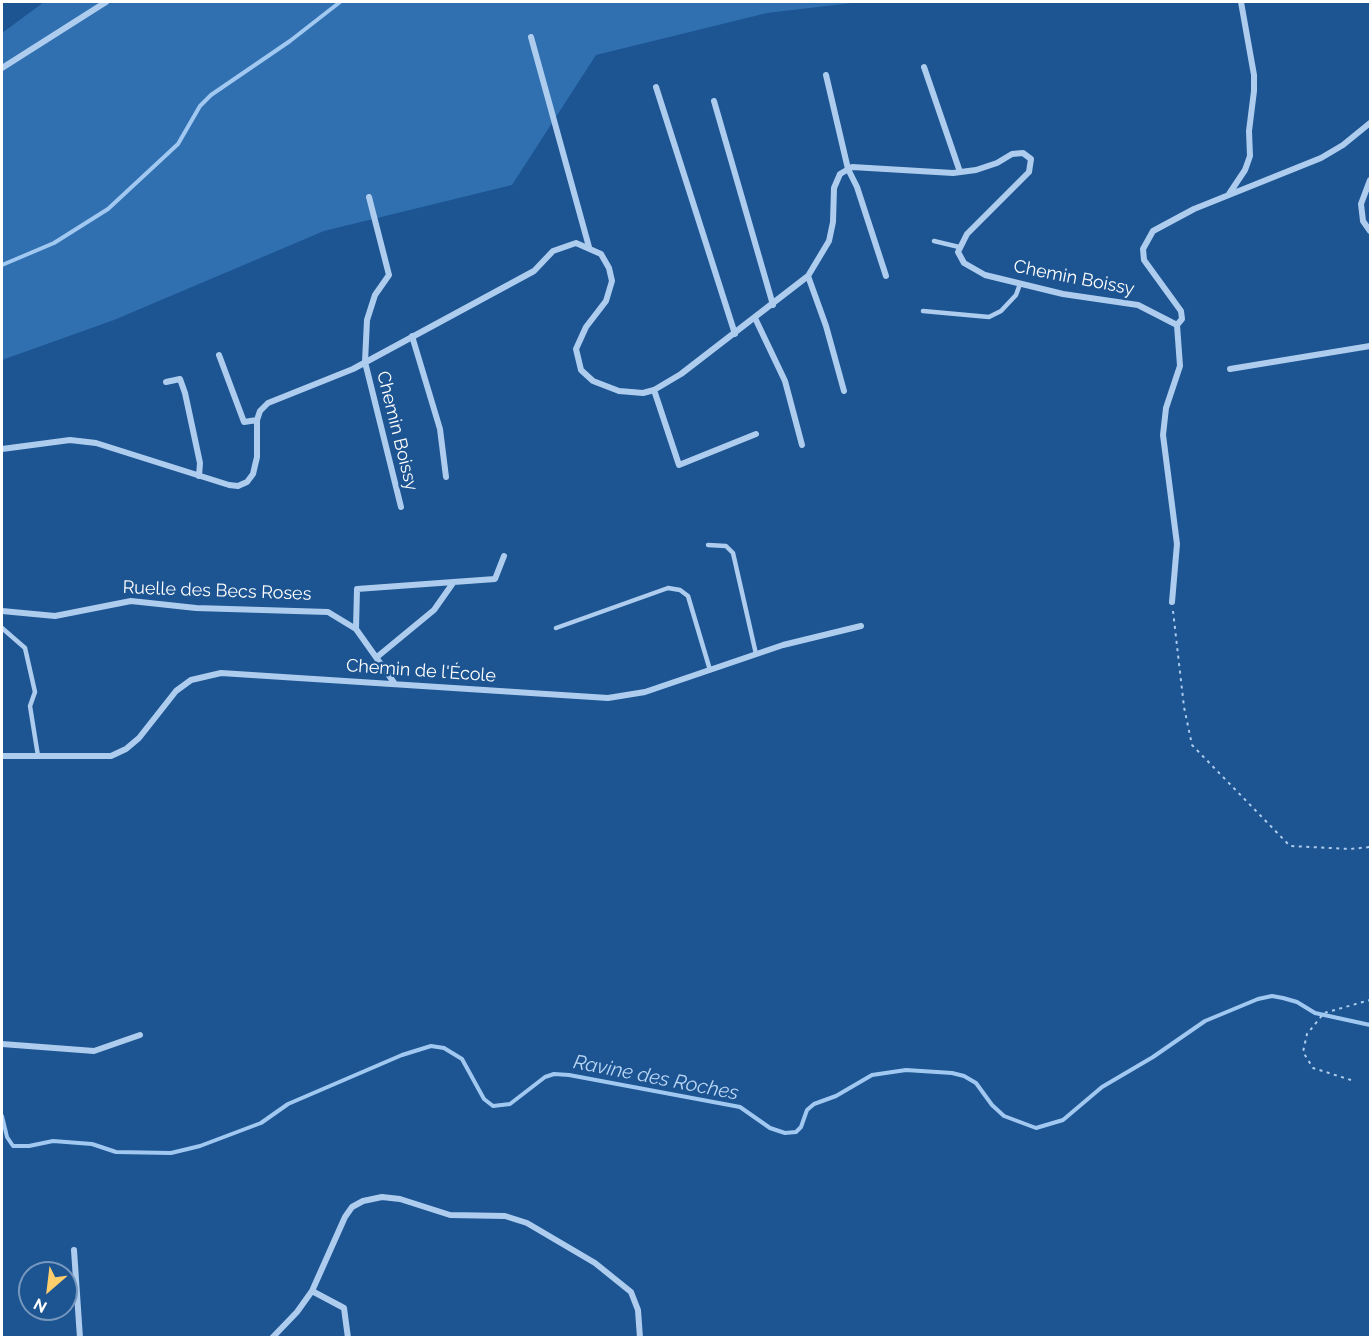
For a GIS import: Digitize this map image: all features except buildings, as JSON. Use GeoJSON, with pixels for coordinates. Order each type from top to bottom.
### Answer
{"type":"FeatureCollection","features":[{"type":"Feature","properties":{"kind":"street"},"geometry":{"type":"LineString","coordinates":[[2,68],[106,2]]}},
{"type":"Feature","properties":{"kind":"street"},"geometry":{"type":"LineString","coordinates":[[1228,194],[1245,170],[1250,156],[1249,131],[1255,82],[1241,2]]}},
{"type":"Feature","properties":{"kind":"street"},"geometry":{"type":"LineString","coordinates":[[531,37],[589,247],[601,254],[609,268],[612,280],[606,301],[580,338],[576,349],[578,364],[585,376],[619,391],[643,393],[654,390],[681,374],[773,305],[808,276],[829,242],[833,222],[834,188],[840,174],[848,169],[870,166],[913,172],[960,172],[997,163],[1017,153],[1023,153],[1031,159],[1029,172],[967,234],[959,248]]}},
{"type":"Feature","properties":{"kind":"street"},"geometry":{"type":"LineString","coordinates":[[924,67],[960,172]]}},
{"type":"Feature","properties":{"kind":"street"},"geometry":{"type":"LineString","coordinates":[[825,75],[848,169],[857,188],[886,276]]}},
{"type":"Feature","properties":{"kind":"street"},"geometry":{"type":"LineString","coordinates":[[656,87],[735,334]]}},
{"type":"Feature","properties":{"kind":"street"},"geometry":{"type":"LineString","coordinates":[[714,101],[773,305]]}},
{"type":"Feature","properties":{"kind":"street","name":"Chemin Boissy"},"geometry":{"type":"LineString","coordinates":[[959,248],[960,257],[971,268],[1020,284],[1063,294],[1138,305],[1177,325],[1182,319],[1181,312],[1172,296],[1147,266],[1143,249],[1153,231],[1194,208],[1321,158],[1343,145],[1371,123]]}},
{"type":"Feature","properties":{"kind":"street"},"geometry":{"type":"LineString","coordinates":[[1371,180],[1361,204],[1363,221],[1371,231]]}},
{"type":"Feature","properties":{"kind":"street","name":"Chemin Boissy"},"geometry":{"type":"LineString","coordinates":[[369,197],[389,275],[375,295],[367,320],[365,362],[401,507]]}},
{"type":"Feature","properties":{"kind":"street","name":"Chemin Boissy"},"geometry":{"type":"LineString","coordinates":[[257,420],[260,411],[268,403],[365,362],[534,271],[554,251],[564,245],[576,243],[589,247]]}},
{"type":"Feature","properties":{"kind":"street"},"geometry":{"type":"LineString","coordinates":[[808,276],[826,326],[844,391]]}},
{"type":"Feature","properties":{"kind":"street"},"geometry":{"type":"LineString","coordinates":[[755,318],[785,381],[802,445]]}},
{"type":"Feature","properties":{"kind":"street"},"geometry":{"type":"LineString","coordinates":[[1172,602],[1177,544],[1163,435],[1166,408],[1180,366],[1177,325]]}},
{"type":"Feature","properties":{"kind":"street","name":"Chemin Boissy"},"geometry":{"type":"LineString","coordinates":[[412,336],[440,429],[446,477]]}},
{"type":"Feature","properties":{"kind":"street"},"geometry":{"type":"LineString","coordinates":[[1230,369],[1371,346]]}},
{"type":"Feature","properties":{"kind":"street"},"geometry":{"type":"LineString","coordinates":[[2,448],[70,440],[96,443],[229,485],[247,482],[256,465],[257,420],[244,422],[219,355]]}},
{"type":"Feature","properties":{"kind":"street"},"geometry":{"type":"LineString","coordinates":[[166,382],[180,379],[185,393],[200,462],[199,476]]}},
{"type":"Feature","properties":{"kind":"street"},"geometry":{"type":"LineString","coordinates":[[654,390],[680,465],[756,434]]}},
{"type":"Feature","properties":{"kind":"street"},"geometry":{"type":"LineString","coordinates":[[356,629],[357,589],[495,579],[504,556]]}},
{"type":"Feature","properties":{"kind":"street"},"geometry":{"type":"LineString","coordinates":[[377,657],[426,618],[453,583]]}},
{"type":"Feature","properties":{"kind":"street","name":"Ruelle des Becs Roses"},"geometry":{"type":"LineString","coordinates":[[2,611],[55,616],[130,601],[196,608],[312,609],[328,612],[356,629],[395,684]]}},
{"type":"Feature","properties":{"kind":"street","name":"Chemin de l'École"},"geometry":{"type":"LineString","coordinates":[[2,756],[111,756],[126,749],[139,738],[176,691],[191,680],[206,675],[221,673],[608,698],[645,692],[783,645],[861,626]]}},
{"type":"Feature","properties":{"kind":"street"},"geometry":{"type":"LineString","coordinates":[[2,1044],[94,1051],[140,1035]]}},
{"type":"Feature","properties":{"kind":"street"},"geometry":{"type":"LineString","coordinates":[[272,1338],[297,1312],[312,1291],[337,1233],[352,1207],[363,1201],[382,1197],[400,1199],[450,1215],[505,1216],[527,1223],[595,1263],[631,1292],[638,1310],[640,1338]]}},
{"type":"Feature","properties":{"kind":"street"},"geometry":{"type":"LineString","coordinates":[[75,1250],[80,1338]]}},
{"type":"Feature","properties":{"kind":"street"},"geometry":{"type":"LineString","coordinates":[[312,1291],[344,1308],[348,1338]]}},
{"type":"Feature","properties":{"kind":"lane"},"geometry":{"type":"LineString","coordinates":[[934,241],[959,248]]}},
{"type":"Feature","properties":{"kind":"lane"},"geometry":{"type":"LineString","coordinates":[[923,311],[989,317],[1001,311],[1016,295],[1020,284]]}},
{"type":"Feature","properties":{"kind":"lane"},"geometry":{"type":"LineString","coordinates":[[708,545],[726,546],[733,553],[756,654]]}},
{"type":"Feature","properties":{"kind":"lane"},"geometry":{"type":"LineString","coordinates":[[556,628],[668,588],[680,590],[688,596],[710,670]]}},
{"type":"Feature","properties":{"kind":"lane"},"geometry":{"type":"LineString","coordinates":[[2,628],[25,648],[35,692],[30,706],[39,756]]}},
{"type":"Feature","properties":{"kind":"path"},"geometry":{"type":"LineString","coordinates":[[1172,602],[1184,707],[1192,745],[1290,846],[1350,849],[1371,847]]}},
{"type":"Feature","properties":{"kind":"path"},"geometry":{"type":"LineString","coordinates":[[1351,1080],[1313,1068],[1303,1052],[1307,1034],[1324,1012],[1371,1000]]}},
{"type":"Feature","properties":{"kind":"shaded area"},"geometry":{"type":"Polygon","coordinates":[[[44,2],[860,2],[767,13],[596,55],[512,185],[324,231],[114,320],[2,360],[2,33],[44,2]]]}},
{"type":"Feature","properties":{"kind":"waterway"},"geometry":{"type":"LineString","coordinates":[[2,265],[54,243],[108,209],[178,144],[200,106],[211,95],[290,41],[340,2]]}},
{"type":"Feature","properties":{"kind":"waterway","name":"Ravine des Roches"},"geometry":{"type":"LineString","coordinates":[[2,1116],[7,1137],[13,1146],[29,1146],[53,1141],[92,1144],[116,1152],[171,1153],[200,1146],[261,1123],[288,1104],[402,1055],[431,1046],[444,1048],[462,1059],[484,1099],[493,1106],[510,1104],[545,1077],[554,1074],[569,1075],[740,1107],[770,1128],[785,1133],[796,1132],[801,1127],[807,1110],[814,1104],[836,1096],[872,1075],[906,1070],[964,1076],[976,1083],[992,1105],[1004,1116],[1036,1128],[1063,1120],[1102,1087],[1153,1057],[1205,1021],[1258,999],[1272,996],[1283,998],[1297,1002],[1315,1013],[1370,1025]]}}]}
